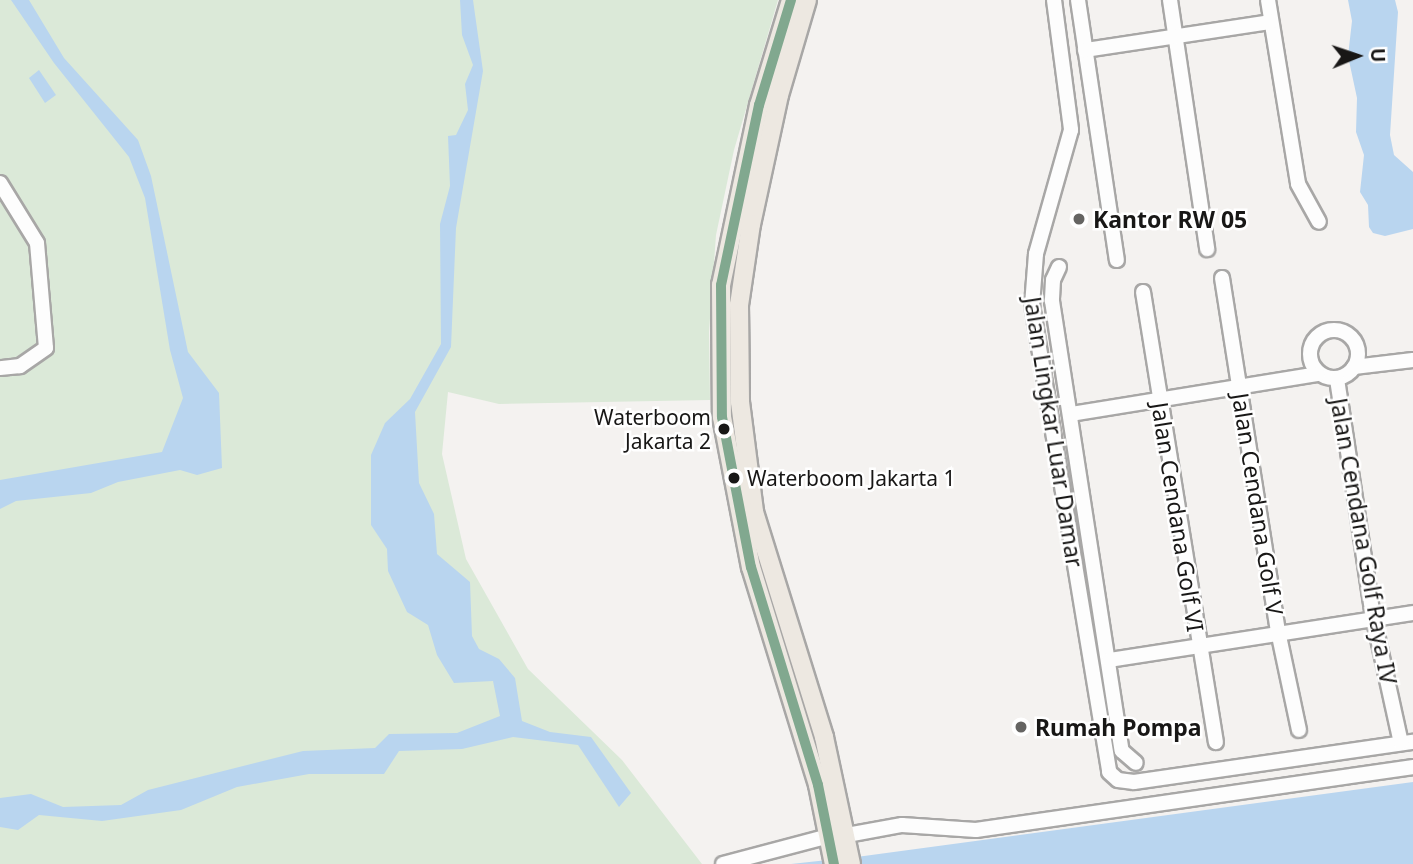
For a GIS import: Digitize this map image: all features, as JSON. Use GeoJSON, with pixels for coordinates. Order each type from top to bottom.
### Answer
{"type":"FeatureCollection","features":[{"type":"Feature","properties":{"kind":"main road"},"geometry":{"type":"LineString","coordinates":[[791,0],[759,105],[722,285],[722,417],[760,564],[831,804],[840,850]]}},
{"type":"Feature","properties":{"kind":"main road"},"geometry":{"type":"LineString","coordinates":[[760,564],[740,402],[739,305],[756,198],[807,0]]}},
{"type":"Feature","properties":{"kind":"street","name":"Jalan Lingkar Luar Damar"},"geometry":{"type":"LineString","coordinates":[[1054,0],[1071,130],[1036,254],[1032,305],[1105,761],[1118,780],[1134,782],[1222,769]]}},
{"type":"Feature","properties":{"kind":"street"},"geometry":{"type":"LineString","coordinates":[[1078,0],[1117,260]]}},
{"type":"Feature","properties":{"kind":"street"},"geometry":{"type":"LineString","coordinates":[[1170,0],[1207,249]]}},
{"type":"Feature","properties":{"kind":"street"},"geometry":{"type":"LineString","coordinates":[[1268,0],[1298,184],[1319,222]]}},
{"type":"Feature","properties":{"kind":"street"},"geometry":{"type":"LineString","coordinates":[[1085,50],[1271,22]]}},
{"type":"Feature","properties":{"kind":"street"},"geometry":{"type":"LineString","coordinates":[[0,183],[37,243],[46,348],[20,366],[0,368]]}},
{"type":"Feature","properties":{"kind":"street"},"geometry":{"type":"LineString","coordinates":[[1059,267],[1053,280],[1052,301],[1122,751],[1136,763]]}},
{"type":"Feature","properties":{"kind":"street","name":"Jalan Cendana Golf V"},"geometry":{"type":"LineString","coordinates":[[1222,278],[1279,636],[1299,730]]}},
{"type":"Feature","properties":{"kind":"street","name":"Jalan Cendana Golf VI"},"geometry":{"type":"LineString","coordinates":[[1143,292],[1216,742]]}},
{"type":"Feature","properties":{"kind":"street"},"geometry":{"type":"LineString","coordinates":[[1318,373],[1310,360],[1311,344],[1330,330],[1352,338],[1358,353],[1354,367]]}},
{"type":"Feature","properties":{"kind":"street"},"geometry":{"type":"LineString","coordinates":[[1071,414],[1318,373],[1337,379],[1354,367],[1413,360]]}},
{"type":"Feature","properties":{"kind":"street","name":"Jalan Cendana Golf Raya IV"},"geometry":{"type":"LineString","coordinates":[[1337,379],[1373,616],[1407,743]]}},
{"type":"Feature","properties":{"kind":"street"},"geometry":{"type":"LineString","coordinates":[[1109,660],[1279,636],[1373,616],[1413,613]]}},
{"type":"Feature","properties":{"kind":"street"},"geometry":{"type":"LineString","coordinates":[[1226,793],[1222,769],[1407,743]]}},
{"type":"Feature","properties":{"kind":"street"},"geometry":{"type":"LineString","coordinates":[[723,864],[840,850],[902,825],[975,830],[1413,767]]}},
{"type":"Feature","properties":{"kind":"green space"},"geometry":{"type":"Polygon","coordinates":[[[0,0],[778,0],[734,150],[716,235],[709,332],[710,400],[499,404],[448,392],[442,454],[466,559],[528,669],[622,760],[702,864],[0,864],[0,0]]]}},
{"type":"Feature","properties":{"kind":"water"},"geometry":{"type":"Polygon","coordinates":[[[11,0],[29,0],[64,58],[138,140],[151,176],[188,352],[219,393],[222,468],[197,475],[180,470],[118,482],[91,493],[16,501],[0,509],[0,480],[162,452],[183,398],[170,350],[145,198],[129,157],[54,63],[11,0]]]}},
{"type":"Feature","properties":{"kind":"water"},"geometry":{"type":"Polygon","coordinates":[[[460,0],[473,0],[483,71],[456,228],[451,347],[415,412],[419,483],[434,514],[437,554],[470,582],[472,636],[479,649],[499,659],[515,678],[522,721],[550,732],[591,737],[631,793],[619,807],[578,745],[513,737],[462,749],[399,751],[384,774],[309,774],[237,787],[181,810],[102,821],[39,815],[18,830],[0,827],[0,798],[31,794],[63,807],[121,805],[148,790],[303,751],[375,748],[389,734],[457,733],[500,716],[493,681],[454,683],[437,655],[428,625],[407,612],[388,571],[387,549],[371,525],[371,455],[385,423],[410,399],[441,344],[440,224],[450,186],[448,136],[456,135],[468,110],[465,84],[473,65],[462,35],[460,0]]]}},
{"type":"Feature","properties":{"kind":"water"},"geometry":{"type":"Polygon","coordinates":[[[1348,0],[1395,0],[1398,12],[1390,135],[1394,155],[1413,172],[1413,229],[1385,236],[1373,233],[1369,227],[1368,205],[1360,192],[1364,155],[1356,132],[1357,98],[1348,56],[1352,21],[1348,0]]]}},
{"type":"Feature","properties":{"kind":"water"},"geometry":{"type":"Polygon","coordinates":[[[39,70],[56,95],[45,103],[29,78],[39,70]]]}},
{"type":"Feature","properties":{"kind":"water"},"geometry":{"type":"Polygon","coordinates":[[[1413,782],[1413,864],[791,864],[864,856],[1413,782]]]}},
{"type":"Feature","properties":{"kind":"transit line"},"geometry":{"type":"LineString","coordinates":[[791,0],[759,105],[721,285],[722,417],[751,567],[818,785],[834,864]]}},
{"type":"Feature","properties":{"kind":"place","name":"Kantor RW 05"},"geometry":{"type":"Point","coordinates":[1079,219]}},
{"type":"Feature","properties":{"kind":"place","name":"Waterboom Jakarta 2"},"geometry":{"type":"Point","coordinates":[724,429]}},
{"type":"Feature","properties":{"kind":"place","name":"Waterboom Jakarta 1"},"geometry":{"type":"Point","coordinates":[734,478]}},
{"type":"Feature","properties":{"kind":"place","name":"Rumah Pompa"},"geometry":{"type":"Point","coordinates":[1021,727]}}]}
